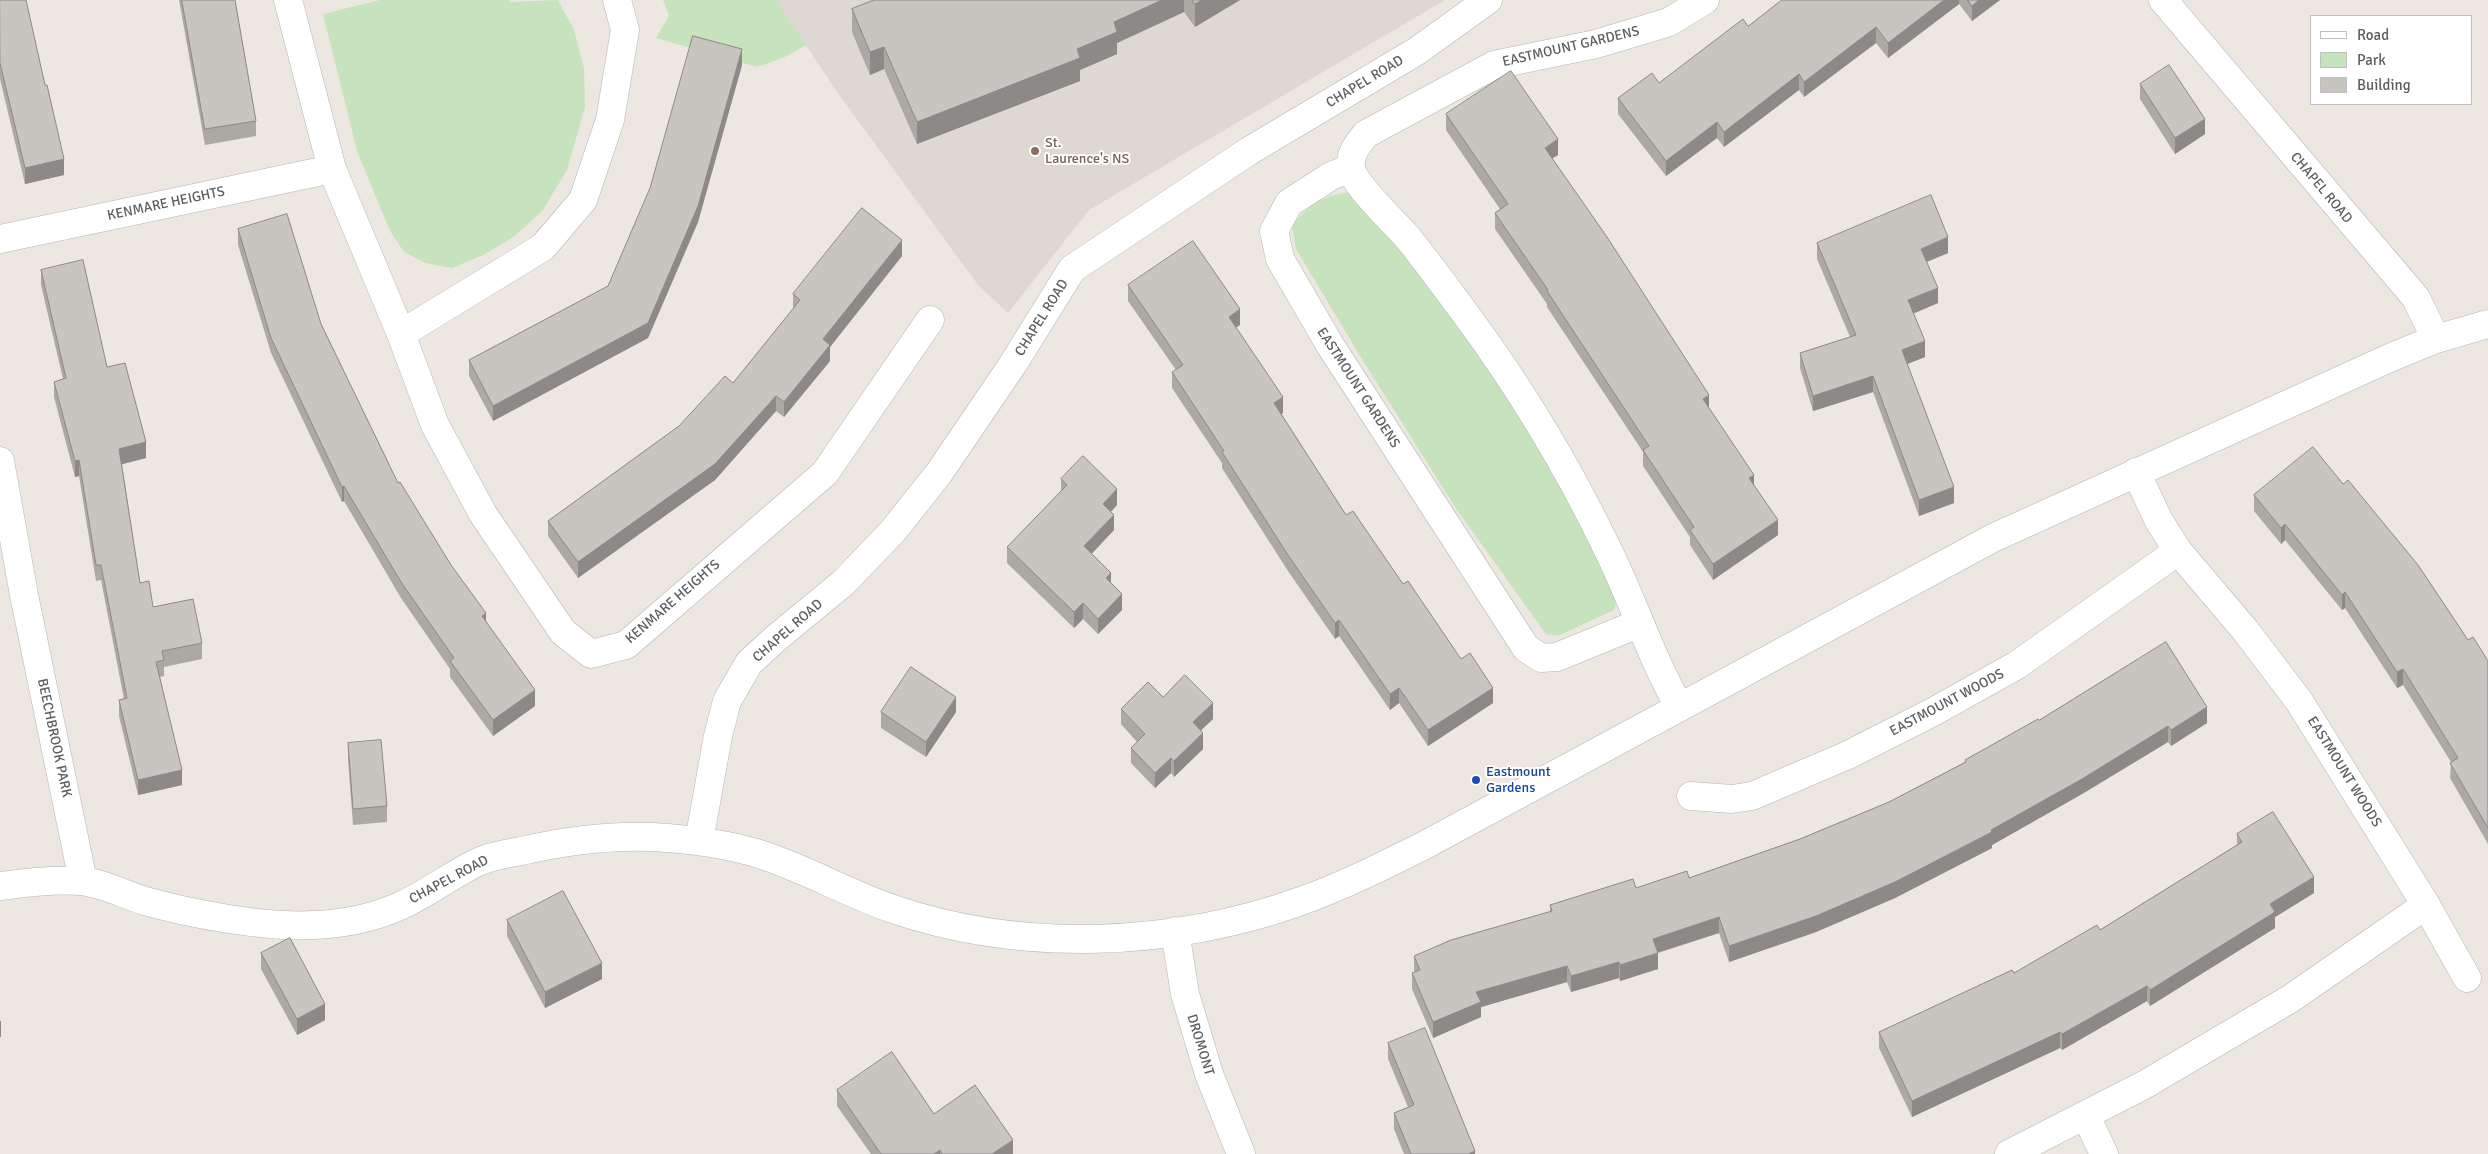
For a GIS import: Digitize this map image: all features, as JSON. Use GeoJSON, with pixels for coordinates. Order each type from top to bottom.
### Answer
{"type":"FeatureCollection","features":[{"type":"Feature","properties":{"kind":"street","name":"KENMARE HEIGHTS"},"geometry":{"type":"LineString","coordinates":[[288,0],[332,168],[402,334],[435,425],[483,514],[563,632],[591,654],[626,645],[825,473],[930,320]]}},
{"type":"Feature","properties":{"kind":"street"},"geometry":{"type":"LineString","coordinates":[[402,334],[543,247],[583,200],[610,120],[624,39],[625,30],[617,0]]}},
{"type":"Feature","properties":{"kind":"street","name":"CHAPEL ROAD"},"geometry":{"type":"LineString","coordinates":[[0,886],[83,881],[146,901],[225,918],[299,926],[316,925],[356,920],[401,906],[478,862],[538,847],[601,837],[699,840],[718,736],[727,701],[750,663],[775,639],[843,584],[893,531],[939,473],[1013,364],[1072,269],[1249,151],[1417,51],[1488,0]]}},
{"type":"Feature","properties":{"kind":"street","name":"EASTMOUNT GARDENS"},"geometry":{"type":"LineString","coordinates":[[1640,623],[1557,657],[1541,658],[1526,648],[1330,346],[1280,259],[1274,231],[1289,203],[1331,176],[1351,168],[1354,150],[1366,134],[1494,65],[1596,44],[1669,22],[1705,0]]}},
{"type":"Feature","properties":{"kind":"street","name":"CHAPEL ROAD"},"geometry":{"type":"LineString","coordinates":[[2163,0],[2416,298],[2436,339]]}},
{"type":"Feature","properties":{"kind":"street","name":"KENMARE HEIGHTS"},"geometry":{"type":"LineString","coordinates":[[0,239],[332,168]]}},
{"type":"Feature","properties":{"kind":"street"},"geometry":{"type":"LineString","coordinates":[[1351,168],[1361,185],[1407,237],[1447,288],[1492,350],[1533,412],[1577,489],[1608,550],[1663,678],[1679,706]]}},
{"type":"Feature","properties":{"kind":"street"},"geometry":{"type":"LineString","coordinates":[[699,840],[756,852],[893,909],[934,921],[1032,937],[1084,939],[1134,937],[1204,927],[1299,902],[1358,878],[1448,832],[1993,538],[2394,356],[2436,339],[2488,324]]}},
{"type":"Feature","properties":{"kind":"street","name":"BEECHBROOK PARK"},"geometry":{"type":"LineString","coordinates":[[0,461],[12,594],[83,881]]}},
{"type":"Feature","properties":{"kind":"street","name":"EASTMOUNT WOODS"},"geometry":{"type":"LineString","coordinates":[[2136,472],[2159,521],[2178,551],[2245,630],[2299,701],[2426,905],[2467,978]]}},
{"type":"Feature","properties":{"kind":"street","name":"EASTMOUNT WOODS"},"geometry":{"type":"LineString","coordinates":[[1691,796],[1732,799],[1752,796],[1848,755],[1899,730],[2017,665],[2178,551]]}},
{"type":"Feature","properties":{"kind":"street"},"geometry":{"type":"LineString","coordinates":[[2008,1154],[2144,1085],[2290,999],[2426,905]]}},
{"type":"Feature","properties":{"kind":"street","name":"DROMONT"},"geometry":{"type":"LineString","coordinates":[[1175,931],[1187,1003],[1209,1074],[1241,1154]]}},
{"type":"Feature","properties":{"kind":"street"},"geometry":{"type":"LineString","coordinates":[[2086,1116],[2104,1154]]}},
{"type":"Feature","properties":{"kind":"shaded area","name":"St. Laurence's NS"},"geometry":{"type":"Polygon","coordinates":[[[776,0],[1445,0],[1089,210],[1008,313],[978,285],[837,92],[776,0]]]}},
{"type":"Feature","properties":{"kind":"green space"},"geometry":{"type":"Polygon","coordinates":[[[380,0],[509,0],[510,2],[558,0],[574,30],[584,68],[585,107],[567,170],[543,210],[515,236],[483,255],[452,268],[425,263],[404,252],[390,231],[357,151],[323,14],[380,0]]]}},
{"type":"Feature","properties":{"kind":"green space"},"geometry":{"type":"Polygon","coordinates":[[[663,0],[776,0],[806,45],[785,57],[757,67],[656,38],[669,16],[663,0]]]}},
{"type":"Feature","properties":{"kind":"green space"},"geometry":{"type":"Polygon","coordinates":[[[1351,192],[1432,283],[1517,410],[1558,480],[1617,599],[1614,610],[1558,636],[1546,634],[1457,510],[1360,356],[1296,249],[1292,225],[1311,206],[1325,198],[1351,192]]]}},
{"type":"Feature","properties":{"kind":"building"},"geometry":{"type":"Polygon","coordinates":[[[0,0],[26,0],[64,159],[25,168],[0,63],[0,0]]]}},
{"type":"Feature","properties":{"kind":"building"},"geometry":{"type":"Polygon","coordinates":[[[182,0],[235,0],[256,121],[205,129],[182,0]]]}},
{"type":"Feature","properties":{"kind":"building"},"geometry":{"type":"Polygon","coordinates":[[[874,0],[1162,0],[1114,22],[1117,32],[1077,49],[1080,58],[917,122],[884,47],[870,52],[852,9],[874,0]]]}},
{"type":"Feature","properties":{"kind":"building"},"geometry":{"type":"Polygon","coordinates":[[[1192,0],[1202,0],[1195,4],[1192,0]]]}},
{"type":"Feature","properties":{"kind":"building"},"geometry":{"type":"Polygon","coordinates":[[[1782,0],[1944,0],[1888,43],[1876,27],[1804,82],[1799,74],[1724,132],[1717,122],[1666,161],[1618,98],[1652,73],[1659,83],[1743,19],[1748,26],[1782,0]]]}},
{"type":"Feature","properties":{"kind":"building"},"geometry":{"type":"Polygon","coordinates":[[[1968,0],[1979,0],[1972,6],[1968,0]]]}},
{"type":"Feature","properties":{"kind":"building"},"geometry":{"type":"Polygon","coordinates":[[[693,36],[742,49],[698,206],[648,323],[493,406],[469,360],[608,286],[650,188],[693,36]]]}},
{"type":"Feature","properties":{"kind":"building"},"geometry":{"type":"Polygon","coordinates":[[[2169,65],[2205,119],[2175,138],[2140,84],[2169,65]]]}},
{"type":"Feature","properties":{"kind":"building"},"geometry":{"type":"Polygon","coordinates":[[[1511,71],[1558,139],[1545,148],[1607,237],[1709,395],[1703,399],[1754,475],[1749,478],[1778,520],[1713,564],[1690,530],[1694,527],[1643,450],[1649,446],[1548,290],[1495,213],[1508,204],[1446,114],[1511,71]]]}},
{"type":"Feature","properties":{"kind":"building"},"geometry":{"type":"Polygon","coordinates":[[[1931,195],[1948,237],[1921,249],[1938,288],[1908,300],[1925,341],[1902,350],[1954,487],[1919,500],[1873,376],[1813,396],[1800,353],[1856,335],[1817,243],[1931,195]]]}},
{"type":"Feature","properties":{"kind":"building"},"geometry":{"type":"Polygon","coordinates":[[[862,208],[902,240],[823,339],[830,345],[784,402],[776,396],[715,464],[578,562],[548,521],[679,426],[725,376],[733,383],[800,300],[793,294],[862,208]]]}},
{"type":"Feature","properties":{"kind":"building"},"geometry":{"type":"Polygon","coordinates":[[[287,214],[321,324],[398,483],[400,482],[451,565],[486,613],[482,616],[535,690],[493,720],[450,661],[454,658],[401,582],[344,486],[342,487],[271,338],[238,229],[287,214]]]}},
{"type":"Feature","properties":{"kind":"building"},"geometry":{"type":"Polygon","coordinates":[[[1193,241],[1240,309],[1229,317],[1283,397],[1274,403],[1346,515],[1353,511],[1403,584],[1408,581],[1461,659],[1470,653],[1493,688],[1428,730],[1399,688],[1390,694],[1339,620],[1335,623],[1288,555],[1222,452],[1224,451],[1172,372],[1183,365],[1128,285],[1193,241]]]}},
{"type":"Feature","properties":{"kind":"building"},"geometry":{"type":"Polygon","coordinates":[[[83,260],[107,367],[125,363],[146,442],[119,449],[140,583],[149,581],[153,607],[193,599],[202,643],[162,651],[164,660],[156,662],[182,770],[138,780],[119,700],[127,698],[101,565],[96,565],[79,460],[75,461],[54,382],[66,378],[41,270],[83,260]]]}},
{"type":"Feature","properties":{"kind":"building"},"geometry":{"type":"Polygon","coordinates":[[[2313,447],[2343,484],[2348,480],[2418,565],[2468,640],[2473,637],[2488,661],[2488,828],[2450,763],[2458,758],[2403,669],[2397,672],[2345,592],[2342,595],[2285,524],[2281,528],[2254,495],[2313,447]]]}},
{"type":"Feature","properties":{"kind":"building"},"geometry":{"type":"Polygon","coordinates":[[[1083,456],[1117,489],[1103,504],[1114,515],[1084,546],[1111,573],[1106,578],[1122,594],[1098,619],[1083,603],[1074,612],[1007,547],[1067,485],[1061,479],[1083,456]]]}},
{"type":"Feature","properties":{"kind":"building"},"geometry":{"type":"Polygon","coordinates":[[[2166,642],[2207,707],[2171,730],[2168,726],[2082,779],[1991,830],[1992,832],[1895,882],[1816,916],[1729,946],[1719,917],[1653,939],[1658,953],[1620,965],[1619,962],[1571,976],[1567,966],[1476,992],[1481,1002],[1433,1022],[1412,973],[1420,970],[1414,956],[1451,940],[1552,911],[1550,905],[1633,879],[1636,888],[1687,871],[1689,878],[1800,839],[1889,802],[1966,762],[1965,760],[2039,720],[2166,642]]]}},
{"type":"Feature","properties":{"kind":"building"},"geometry":{"type":"Polygon","coordinates":[[[911,667],[956,697],[926,742],[881,712],[911,667]]]}},
{"type":"Feature","properties":{"kind":"building"},"geometry":{"type":"Polygon","coordinates":[[[1185,675],[1213,703],[1193,722],[1203,733],[1174,761],[1171,758],[1155,773],[1131,748],[1145,734],[1121,709],[1148,682],[1163,697],[1185,675]]]}},
{"type":"Feature","properties":{"kind":"building"},"geometry":{"type":"Polygon","coordinates":[[[381,740],[387,806],[353,809],[348,743],[381,740]]]}},
{"type":"Feature","properties":{"kind":"building"},"geometry":{"type":"Polygon","coordinates":[[[2273,812],[2314,877],[2270,904],[2275,912],[2150,990],[2147,986],[2062,1034],[2060,1032],[1912,1101],[1879,1032],[2012,970],[2014,973],[2097,925],[2100,930],[2242,842],[2237,834],[2273,812]]]}},
{"type":"Feature","properties":{"kind":"building"},"geometry":{"type":"Polygon","coordinates":[[[563,891],[602,963],[545,992],[507,920],[563,891]]]}},
{"type":"Feature","properties":{"kind":"building"},"geometry":{"type":"Polygon","coordinates":[[[290,938],[325,1004],[297,1019],[261,953],[290,938]]]}},
{"type":"Feature","properties":{"kind":"building"},"geometry":{"type":"Polygon","coordinates":[[[1425,1028],[1475,1151],[1468,1154],[1411,1154],[1394,1113],[1414,1105],[1388,1043],[1425,1028]]]}},
{"type":"Feature","properties":{"kind":"building"},"geometry":{"type":"Polygon","coordinates":[[[892,1052],[934,1114],[975,1085],[1013,1140],[992,1154],[942,1154],[940,1150],[934,1154],[881,1154],[837,1090],[892,1052]]]}},
{"type":"Feature","properties":{"kind":"place","name":"St. Laurence's NS"},"geometry":{"type":"Point","coordinates":[1035,151]}},
{"type":"Feature","properties":{"kind":"place","name":"Eastmount Gardens"},"geometry":{"type":"Point","coordinates":[1476,780]}}]}
